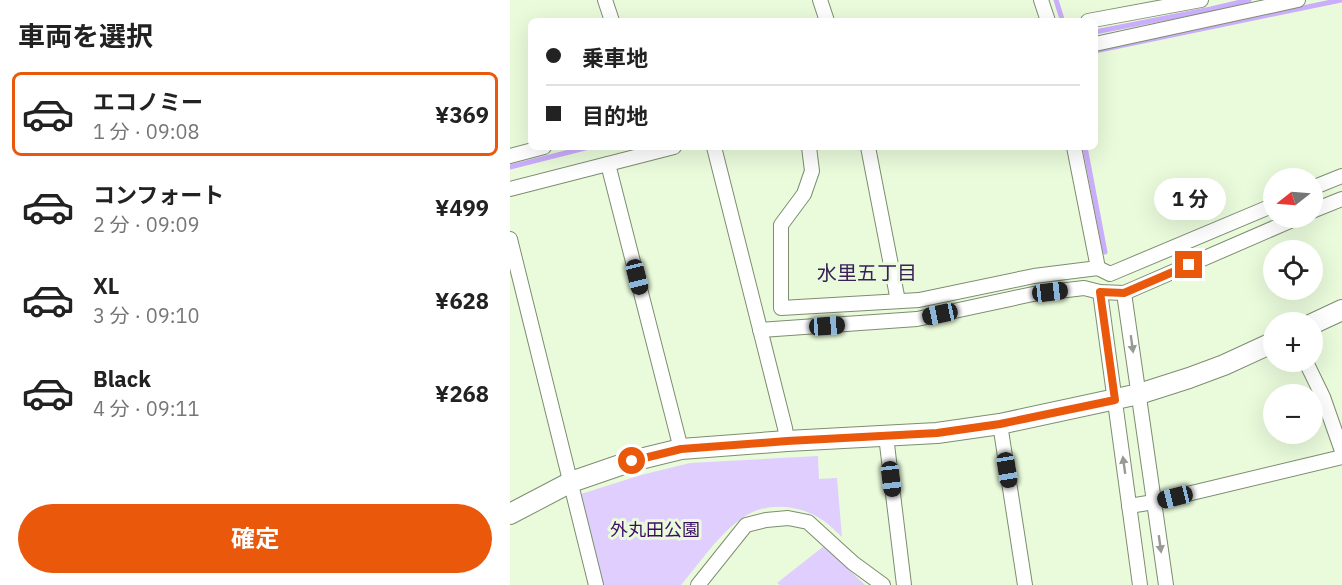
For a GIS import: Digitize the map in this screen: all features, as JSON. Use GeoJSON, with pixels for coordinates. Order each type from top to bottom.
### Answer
{"type":"FeatureCollection","features":[{"type":"Feature","properties":{"kind":"street"},"geometry":{"type":"LineString","coordinates":[[605,0],[611,18]]}},
{"type":"Feature","properties":{"kind":"street"},"geometry":{"type":"LineString","coordinates":[[820,0],[826,18]]}},
{"type":"Feature","properties":{"kind":"street"},"geometry":{"type":"LineString","coordinates":[[1041,0],[1047,18]]}},
{"type":"Feature","properties":{"kind":"street"},"geometry":{"type":"LineString","coordinates":[[1098,19],[1201,0]]}},
{"type":"Feature","properties":{"kind":"street"},"geometry":{"type":"LineString","coordinates":[[1098,43],[1298,0]]}},
{"type":"Feature","properties":{"kind":"street"},"geometry":{"type":"LineString","coordinates":[[510,156],[533,150]]}},
{"type":"Feature","properties":{"kind":"street"},"geometry":{"type":"LineString","coordinates":[[510,189],[662,150]]}},
{"type":"Feature","properties":{"kind":"street"},"geometry":{"type":"LineString","coordinates":[[715,150],[787,441]]}},
{"type":"Feature","properties":{"kind":"street"},"geometry":{"type":"LineString","coordinates":[[810,150],[812,171],[804,194],[781,225],[782,308],[919,300],[1034,276],[1098,267],[1110,274],[1263,210]]}},
{"type":"Feature","properties":{"kind":"street"},"geometry":{"type":"LineString","coordinates":[[869,150],[898,301]]}},
{"type":"Feature","properties":{"kind":"street"},"geometry":{"type":"LineString","coordinates":[[1075,150],[1098,267]]}},
{"type":"Feature","properties":{"kind":"street"},"geometry":{"type":"LineString","coordinates":[[608,164],[681,449]]}},
{"type":"Feature","properties":{"kind":"street"},"geometry":{"type":"LineString","coordinates":[[1323,184],[1342,176]]}},
{"type":"Feature","properties":{"kind":"street"},"geometry":{"type":"LineString","coordinates":[[1323,206],[1342,199]]}},
{"type":"Feature","properties":{"kind":"street"},"geometry":{"type":"LineString","coordinates":[[760,330],[917,319],[1033,294],[1084,288],[1100,292],[1124,293],[1274,228]]}},
{"type":"Feature","properties":{"kind":"street"},"geometry":{"type":"LineString","coordinates":[[510,239],[596,585]]}},
{"type":"Feature","properties":{"kind":"street"},"geometry":{"type":"LineString","coordinates":[[1100,292],[1140,585]]}},
{"type":"Feature","properties":{"kind":"street"},"geometry":{"type":"LineString","coordinates":[[1124,293],[1166,585]]}},
{"type":"Feature","properties":{"kind":"street"},"geometry":{"type":"LineString","coordinates":[[1323,319],[1342,310]]}},
{"type":"Feature","properties":{"kind":"street"},"geometry":{"type":"LineString","coordinates":[[510,514],[571,482],[632,461],[681,449],[937,433],[1000,424],[1139,394],[1224,365],[1263,347]]}},
{"type":"Feature","properties":{"kind":"street"},"geometry":{"type":"LineString","coordinates":[[1311,372],[1323,397],[1342,451]]}},
{"type":"Feature","properties":{"kind":"street"},"geometry":{"type":"LineString","coordinates":[[1000,424],[1025,585]]}},
{"type":"Feature","properties":{"kind":"street"},"geometry":{"type":"LineString","coordinates":[[886,436],[904,585]]}},
{"type":"Feature","properties":{"kind":"street"},"geometry":{"type":"LineString","coordinates":[[1129,506],[1342,457]]}},
{"type":"Feature","properties":{"kind":"street"},"geometry":{"type":"LineString","coordinates":[[698,585],[746,525],[788,518],[808,522],[853,563],[883,585]]}},
{"type":"Feature","properties":{"kind":"green space","name":"外丸田公園"},"geometry":{"type":"Polygon","coordinates":[[[818,456],[819,479],[837,478],[842,537],[824,521],[805,511],[785,507],[765,508],[745,516],[727,530],[681,585],[603,585],[581,494],[641,475],[690,463],[818,456]]]}},
{"type":"Feature","properties":{"kind":"green space"},"geometry":{"type":"Polygon","coordinates":[[[824,546],[865,585],[780,585],[777,583],[824,546]]]}},
{"type":"Feature","properties":{"kind":"waterway"},"geometry":{"type":"LineString","coordinates":[[1056,0],[1062,18]]}},
{"type":"Feature","properties":{"kind":"waterway"},"geometry":{"type":"LineString","coordinates":[[1098,31],[1249,0]]}},
{"type":"Feature","properties":{"kind":"waterway"},"geometry":{"type":"LineString","coordinates":[[1098,50],[1341,0]]}},
{"type":"Feature","properties":{"kind":"waterway"},"geometry":{"type":"LineString","coordinates":[[510,167],[577,150]]}},
{"type":"Feature","properties":{"kind":"waterway"},"geometry":{"type":"LineString","coordinates":[[1086,150],[1105,252]]}},
{"type":"Feature","properties":{"kind":"district","name":"水里五丁目"},"geometry":{"type":"Point","coordinates":[867,272]}},
{"type":"Feature","properties":{"kind":"route"},"geometry":{"type":"LineString","coordinates":[[632,461],[681,449],[937,433],[1000,424],[1115,400],[1100,292],[1124,293],[1189,265]]}}]}
